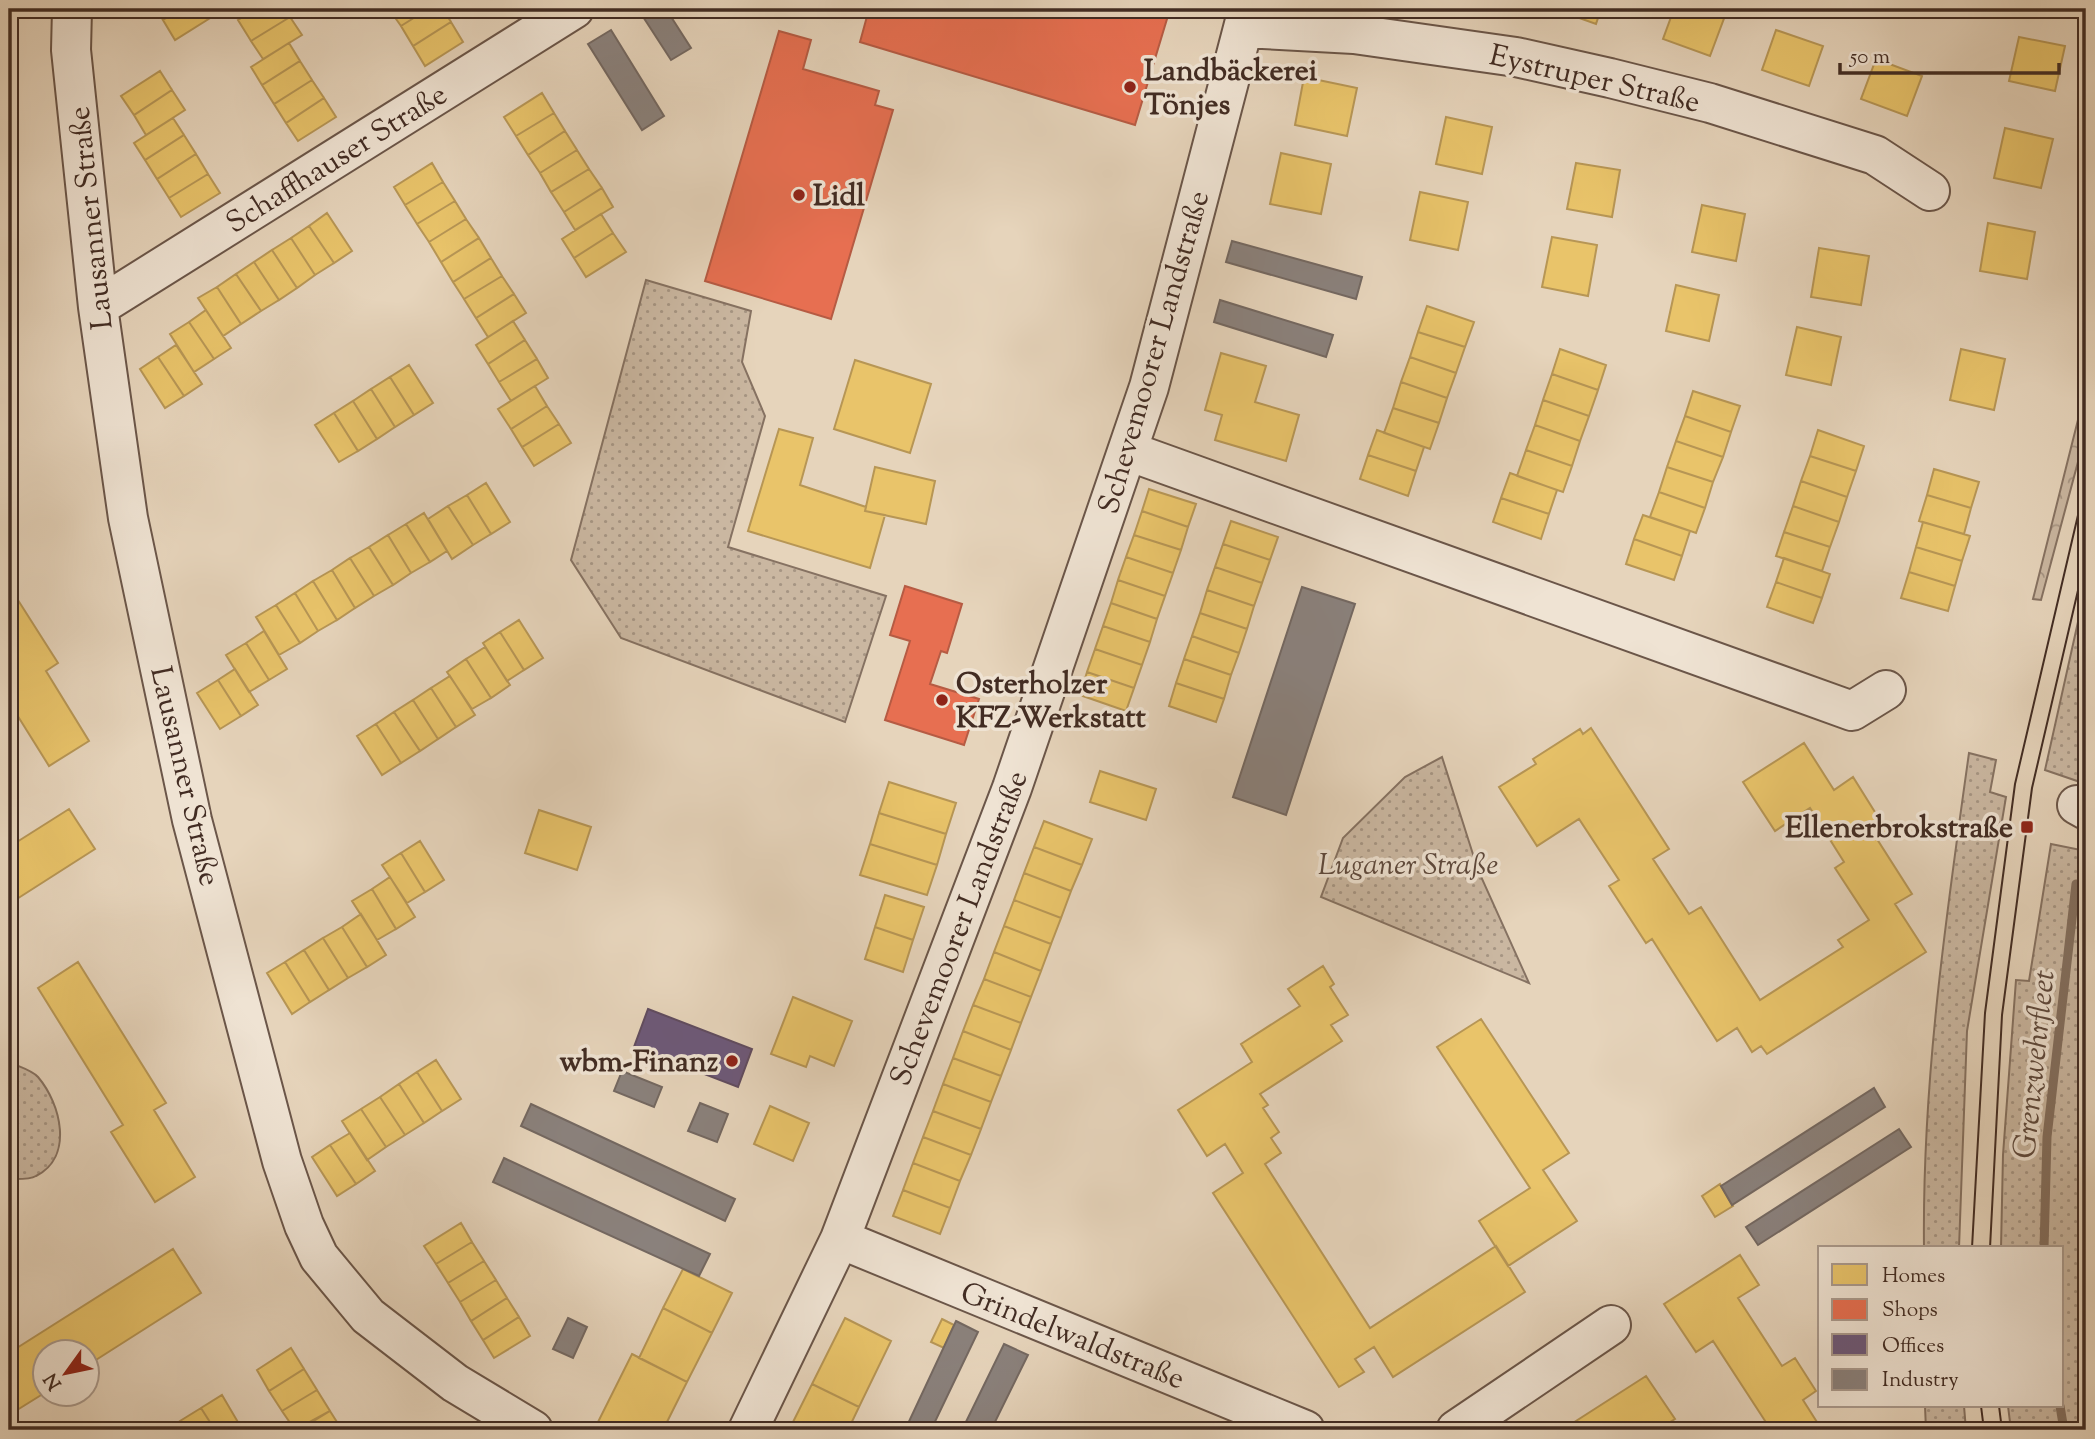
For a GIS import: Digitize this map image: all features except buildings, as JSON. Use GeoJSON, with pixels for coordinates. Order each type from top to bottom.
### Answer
{"type":"FeatureCollection","features":[{"type":"Feature","properties":{"kind":"street","name":"Lausanner Straße"},"geometry":{"type":"LineString","coordinates":[[72,9],[71,50],[98,307],[128,518],[192,820],[282,1161],[303,1225],[319,1257],[368,1316],[455,1383],[533,1430]]}},
{"type":"Feature","properties":{"kind":"street","name":"Schaffhauser Straße"},"geometry":{"type":"LineString","coordinates":[[98,307],[574,9]]}},
{"type":"Feature","properties":{"kind":"street","name":"Eystruper Straße"},"geometry":{"type":"LineString","coordinates":[[1245,18],[1516,57],[1710,103],[1875,155],[1930,191]]}},
{"type":"Feature","properties":{"kind":"street","name":"Schevemoorer Landstraße"},"geometry":{"type":"LineString","coordinates":[[748,1430],[840,1239],[1012,788],[1149,387],[1245,18]]}},
{"type":"Feature","properties":{"kind":"street"},"geometry":{"type":"LineString","coordinates":[[1129,451],[1852,711],[1886,690]]}},
{"type":"Feature","properties":{"kind":"street","name":"Grindelwaldstraße"},"geometry":{"type":"LineString","coordinates":[[840,1239],[1305,1430]]}},
{"type":"Feature","properties":{"kind":"street"},"geometry":{"type":"LineString","coordinates":[[1456,1430],[1611,1325]]}},
{"type":"Feature","properties":{"kind":"green space"},"geometry":{"type":"Polygon","coordinates":[[[646,280],[751,311],[742,362],[765,416],[728,547],[886,596],[845,722],[621,638],[571,560],[646,280]]]}},
{"type":"Feature","properties":{"kind":"green space"},"geometry":{"type":"Polygon","coordinates":[[[2086,388],[2086,432],[2041,600],[2033,599],[2086,388]]]}},
{"type":"Feature","properties":{"kind":"green space"},"geometry":{"type":"Polygon","coordinates":[[[2086,586],[2086,784],[2045,770],[2086,586]]]}},
{"type":"Feature","properties":{"kind":"green space"},"geometry":{"type":"Polygon","coordinates":[[[1969,753],[1996,760],[1990,792],[2006,797],[1967,1031],[1959,1246],[1924,1246],[1924,1186],[1931,1062],[1944,938],[1969,753]]]}},
{"type":"Feature","properties":{"kind":"green space","name":"Luganer Straße"},"geometry":{"type":"Polygon","coordinates":[[[1442,757],[1478,870],[1529,983],[1321,897],[1343,838],[1405,777],[1442,757]]]}},
{"type":"Feature","properties":{"kind":"green space"},"geometry":{"type":"Polygon","coordinates":[[[2051,844],[2086,851],[2086,1430],[2011,1430],[2008,1408],[2064,1408],[2064,1246],[2001,1246],[2003,1155],[2016,980],[2029,981],[2051,844]]]}},
{"type":"Feature","properties":{"kind":"green space"},"geometry":{"type":"Polygon","coordinates":[[[9,1062],[38,1077],[53,1101],[60,1130],[56,1156],[48,1167],[30,1178],[9,1179],[9,1062]]]}},
{"type":"Feature","properties":{"kind":"green space"},"geometry":{"type":"Polygon","coordinates":[[[1925,1408],[1964,1408],[1966,1430],[1926,1430],[1925,1408]]]}},
{"type":"Feature","properties":{"kind":"waterway","name":"Grenzwehrfleet"},"geometry":{"type":"LineString","coordinates":[[2044,1246],[2047,1137],[2076,884]]}},
{"type":"Feature","properties":{"kind":"waterway","name":"Grenzwehrfleet"},"geometry":{"type":"LineString","coordinates":[[2060,1408],[2064,1430]]}},
{"type":"Feature","properties":{"kind":"tram line"},"geometry":{"type":"LineString","coordinates":[[1972,1246],[1985,1013],[2015,784],[2086,481]]}},
{"type":"Feature","properties":{"kind":"tram line"},"geometry":{"type":"LineString","coordinates":[[1990,1246],[2002,1015],[2032,788],[2086,556]]}},
{"type":"Feature","properties":{"kind":"tram line"},"geometry":{"type":"LineString","coordinates":[[1981,1408],[1984,1430]]}},
{"type":"Feature","properties":{"kind":"tram line"},"geometry":{"type":"LineString","coordinates":[[1999,1408],[2002,1430]]}},
{"type":"Feature","properties":{"kind":"place","name":"Landbäckerei Tönjes"},"geometry":{"type":"Point","coordinates":[1130,87]}},
{"type":"Feature","properties":{"kind":"place","name":"Lidl"},"geometry":{"type":"Point","coordinates":[799,195]}},
{"type":"Feature","properties":{"kind":"place","name":"Osterholzer KFZ-Werkstatt"},"geometry":{"type":"Point","coordinates":[942,700]}},
{"type":"Feature","properties":{"kind":"place","name":"Ellenerbrokstraße"},"geometry":{"type":"Point","coordinates":[2027,827]}},
{"type":"Feature","properties":{"kind":"place","name":"wbm-Finanz"},"geometry":{"type":"Point","coordinates":[732,1061]}}]}
